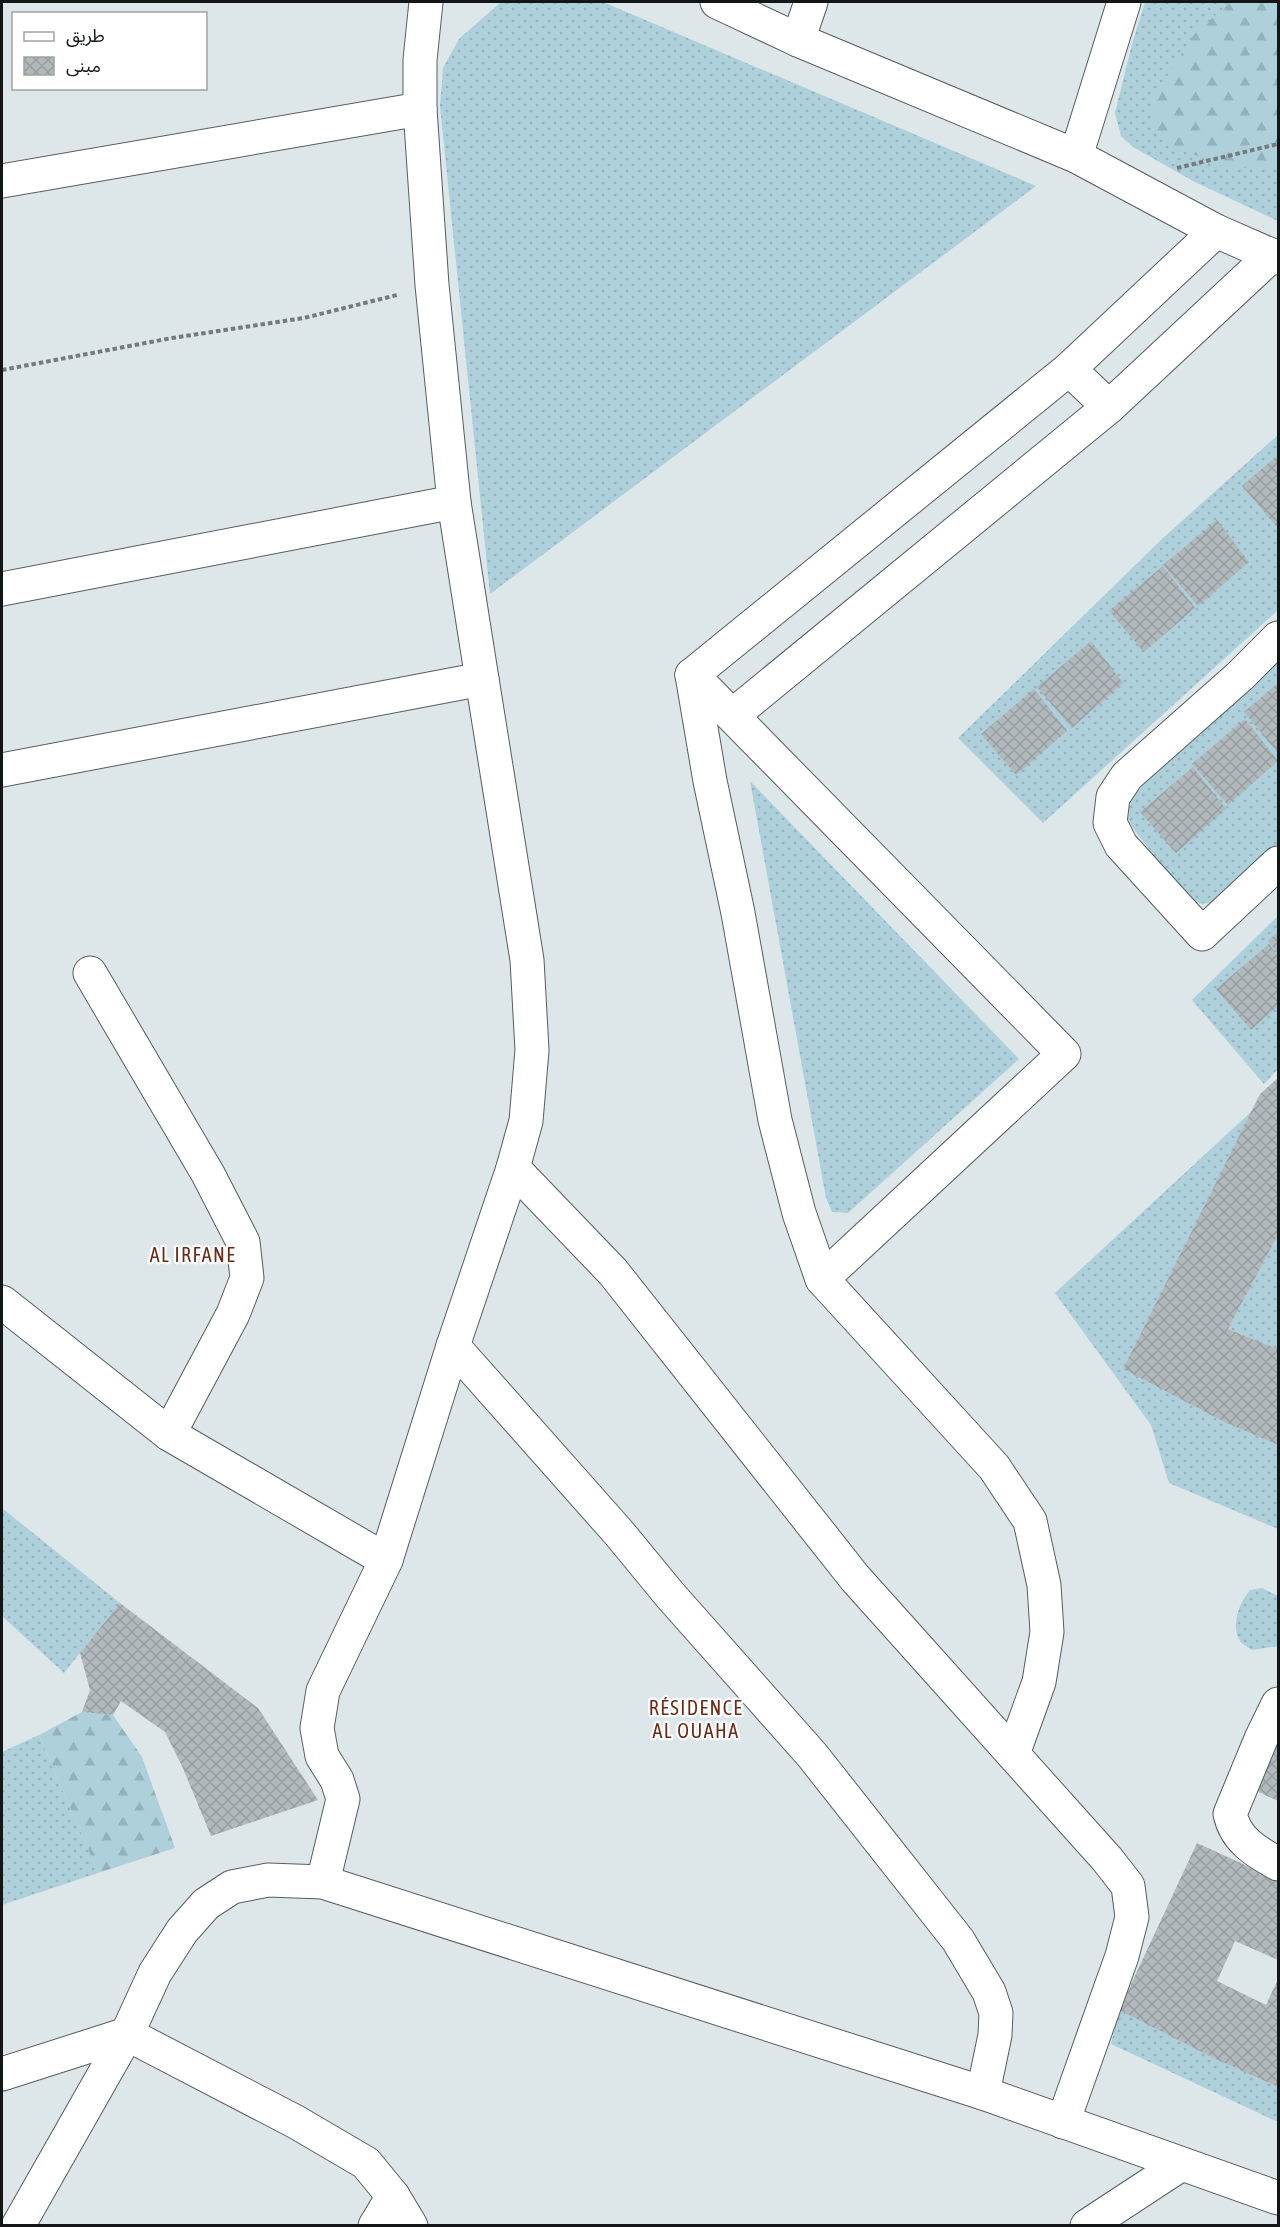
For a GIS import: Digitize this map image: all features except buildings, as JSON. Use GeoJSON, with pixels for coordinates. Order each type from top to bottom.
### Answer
{"type":"FeatureCollection","features":[{"type":"Feature","properties":{"kind":"street"},"geometry":{"type":"LineString","coordinates":[[323,1882],[343,1799],[337,1780],[322,1756],[317,1728],[323,1691],[386,1560],[453,1346],[513,1168],[526,1121],[532,1050],[527,960],[454,502],[432,285],[420,109],[420,60],[426,2]]}},
{"type":"Feature","properties":{"kind":"street"},"geometry":{"type":"LineString","coordinates":[[717,2],[798,40],[1076,156],[1216,231],[1275,256],[1109,408],[733,715]]}},
{"type":"Feature","properties":{"kind":"street"},"geometry":{"type":"LineString","coordinates":[[798,40],[811,2]]}},
{"type":"Feature","properties":{"kind":"street"},"geometry":{"type":"LineString","coordinates":[[1076,156],[1124,2]]}},
{"type":"Feature","properties":{"kind":"street"},"geometry":{"type":"LineString","coordinates":[[2,182],[420,109]]}},
{"type":"Feature","properties":{"kind":"street"},"geometry":{"type":"LineString","coordinates":[[692,675],[1069,369],[1216,231]]}},
{"type":"Feature","properties":{"kind":"street"},"geometry":{"type":"LineString","coordinates":[[1069,369],[1109,408]]}},
{"type":"Feature","properties":{"kind":"street"},"geometry":{"type":"LineString","coordinates":[[2,589],[454,502]]}},
{"type":"Feature","properties":{"kind":"street"},"geometry":{"type":"LineString","coordinates":[[1278,638],[1240,676],[1127,776],[1113,797],[1110,823],[1121,845],[1202,934],[1278,863]]}},
{"type":"Feature","properties":{"kind":"street"},"geometry":{"type":"LineString","coordinates":[[692,675],[1064,1054],[822,1279]]}},
{"type":"Feature","properties":{"kind":"street"},"geometry":{"type":"LineString","coordinates":[[692,675],[775,1120],[799,1213],[822,1279],[994,1467],[1030,1521],[1044,1585],[1047,1632],[1039,1682],[1013,1754]]}},
{"type":"Feature","properties":{"kind":"street"},"geometry":{"type":"LineString","coordinates":[[3,770],[482,679]]}},
{"type":"Feature","properties":{"kind":"street"},"geometry":{"type":"LineString","coordinates":[[90,973],[208,1174],[243,1242],[247,1278],[233,1314],[169,1434]]}},
{"type":"Feature","properties":{"kind":"street"},"geometry":{"type":"LineString","coordinates":[[513,1168],[613,1272],[855,1578],[1107,1858],[1128,1886],[1132,1917],[1122,1956],[1063,2122]]}},
{"type":"Feature","properties":{"kind":"street"},"geometry":{"type":"LineString","coordinates":[[2,1302],[169,1434],[386,1560]]}},
{"type":"Feature","properties":{"kind":"street"},"geometry":{"type":"LineString","coordinates":[[453,1346],[812,1755],[958,1940],[988,1992],[996,2013],[995,2035],[983,2093]]}},
{"type":"Feature","properties":{"kind":"street"},"geometry":{"type":"LineString","coordinates":[[1278,1704],[1230,1814],[1232,1823],[1247,1846],[1278,1864]]}},
{"type":"Feature","properties":{"kind":"street"},"geometry":{"type":"LineString","coordinates":[[18,2226],[127,2034],[154,1973],[182,1931],[206,1904],[232,1887],[268,1881],[323,1882],[983,2093],[1278,2198]]}},
{"type":"Feature","properties":{"kind":"street"},"geometry":{"type":"LineString","coordinates":[[2,2074],[127,2034],[296,2122],[366,2163],[393,2196],[411,2226]]}},
{"type":"Feature","properties":{"kind":"street"},"geometry":{"type":"LineString","coordinates":[[1087,2226],[1180,2165]]}},
{"type":"Feature","properties":{"kind":"street"},"geometry":{"type":"LineString","coordinates":[[375,2226],[393,2196]]}},
{"type":"Feature","properties":{"kind":"path"},"geometry":{"type":"LineString","coordinates":[[1137,188],[1185,164],[1278,144]]}},
{"type":"Feature","properties":{"kind":"path"},"geometry":{"type":"LineString","coordinates":[[2,370],[172,338],[304,318],[432,285]]}},
{"type":"Feature","properties":{"kind":"green space"},"geometry":{"type":"Polygon","coordinates":[[[501,2],[603,2],[1036,186],[490,594],[440,106],[443,68],[459,39],[501,2]]]}},
{"type":"Feature","properties":{"kind":"green space"},"geometry":{"type":"Polygon","coordinates":[[[1145,2],[1278,2],[1278,221],[1193,181],[1133,147],[1121,136],[1115,113],[1145,2]]]}},
{"type":"Feature","properties":{"kind":"green space"},"geometry":{"type":"Polygon","coordinates":[[[1231,2],[1278,2],[1278,168],[1227,168],[1173,146],[1154,130],[1151,101],[1196,32],[1231,2]]]}},
{"type":"Feature","properties":{"kind":"green space"},"geometry":{"type":"Polygon","coordinates":[[[1278,435],[1278,610],[1043,823],[958,738],[1163,538],[1278,435]]]}},
{"type":"Feature","properties":{"kind":"green space"},"geometry":{"type":"Polygon","coordinates":[[[1278,661],[1278,844],[1217,901],[1196,903],[1185,896],[1129,823],[1129,807],[1143,785],[1278,661]]]}},
{"type":"Feature","properties":{"kind":"green space"},"geometry":{"type":"Polygon","coordinates":[[[750,781],[1019,1059],[848,1213],[832,1212],[826,1198],[750,781]]]}},
{"type":"Feature","properties":{"kind":"green space"},"geometry":{"type":"Polygon","coordinates":[[[1278,916],[1278,1069],[1264,1084],[1192,1000],[1278,916]]]}},
{"type":"Feature","properties":{"kind":"green space"},"geometry":{"type":"Polygon","coordinates":[[[1252,1111],[1123,1369],[1224,1422],[1278,1445],[1278,1529],[1169,1483],[1151,1425],[1055,1293],[1252,1111]]]}},
{"type":"Feature","properties":{"kind":"green space"},"geometry":{"type":"Polygon","coordinates":[[[1278,1235],[1278,1349],[1228,1329],[1278,1235]]]}},
{"type":"Feature","properties":{"kind":"green space"},"geometry":{"type":"Polygon","coordinates":[[[2,1508],[120,1603],[64,1673],[2,1616],[2,1508]]]}},
{"type":"Feature","properties":{"kind":"green space"},"geometry":{"type":"Polygon","coordinates":[[[1262,1588],[1278,1596],[1278,1646],[1252,1650],[1240,1641],[1237,1635],[1237,1614],[1250,1590],[1262,1588]]]}},
{"type":"Feature","properties":{"kind":"green space"},"geometry":{"type":"Polygon","coordinates":[[[82,1712],[113,1715],[142,1757],[175,1848],[98,1873],[39,1735],[82,1712]]]}},
{"type":"Feature","properties":{"kind":"green space"},"geometry":{"type":"Polygon","coordinates":[[[39,1735],[98,1873],[2,1905],[2,1752],[39,1735]]]}},
{"type":"Feature","properties":{"kind":"green space"},"geometry":{"type":"Polygon","coordinates":[[[1119,2010],[1211,2057],[1278,2087],[1278,2122],[1111,2044],[1119,2010]]]}},
{"type":"Feature","properties":{"kind":"district","name":"AL IRFANE"},"geometry":{"type":"Point","coordinates":[193,1255]}},
{"type":"Feature","properties":{"kind":"district","name":"RÉSIDENCE AL OUAHA"},"geometry":{"type":"Point","coordinates":[696,1720]}}]}
